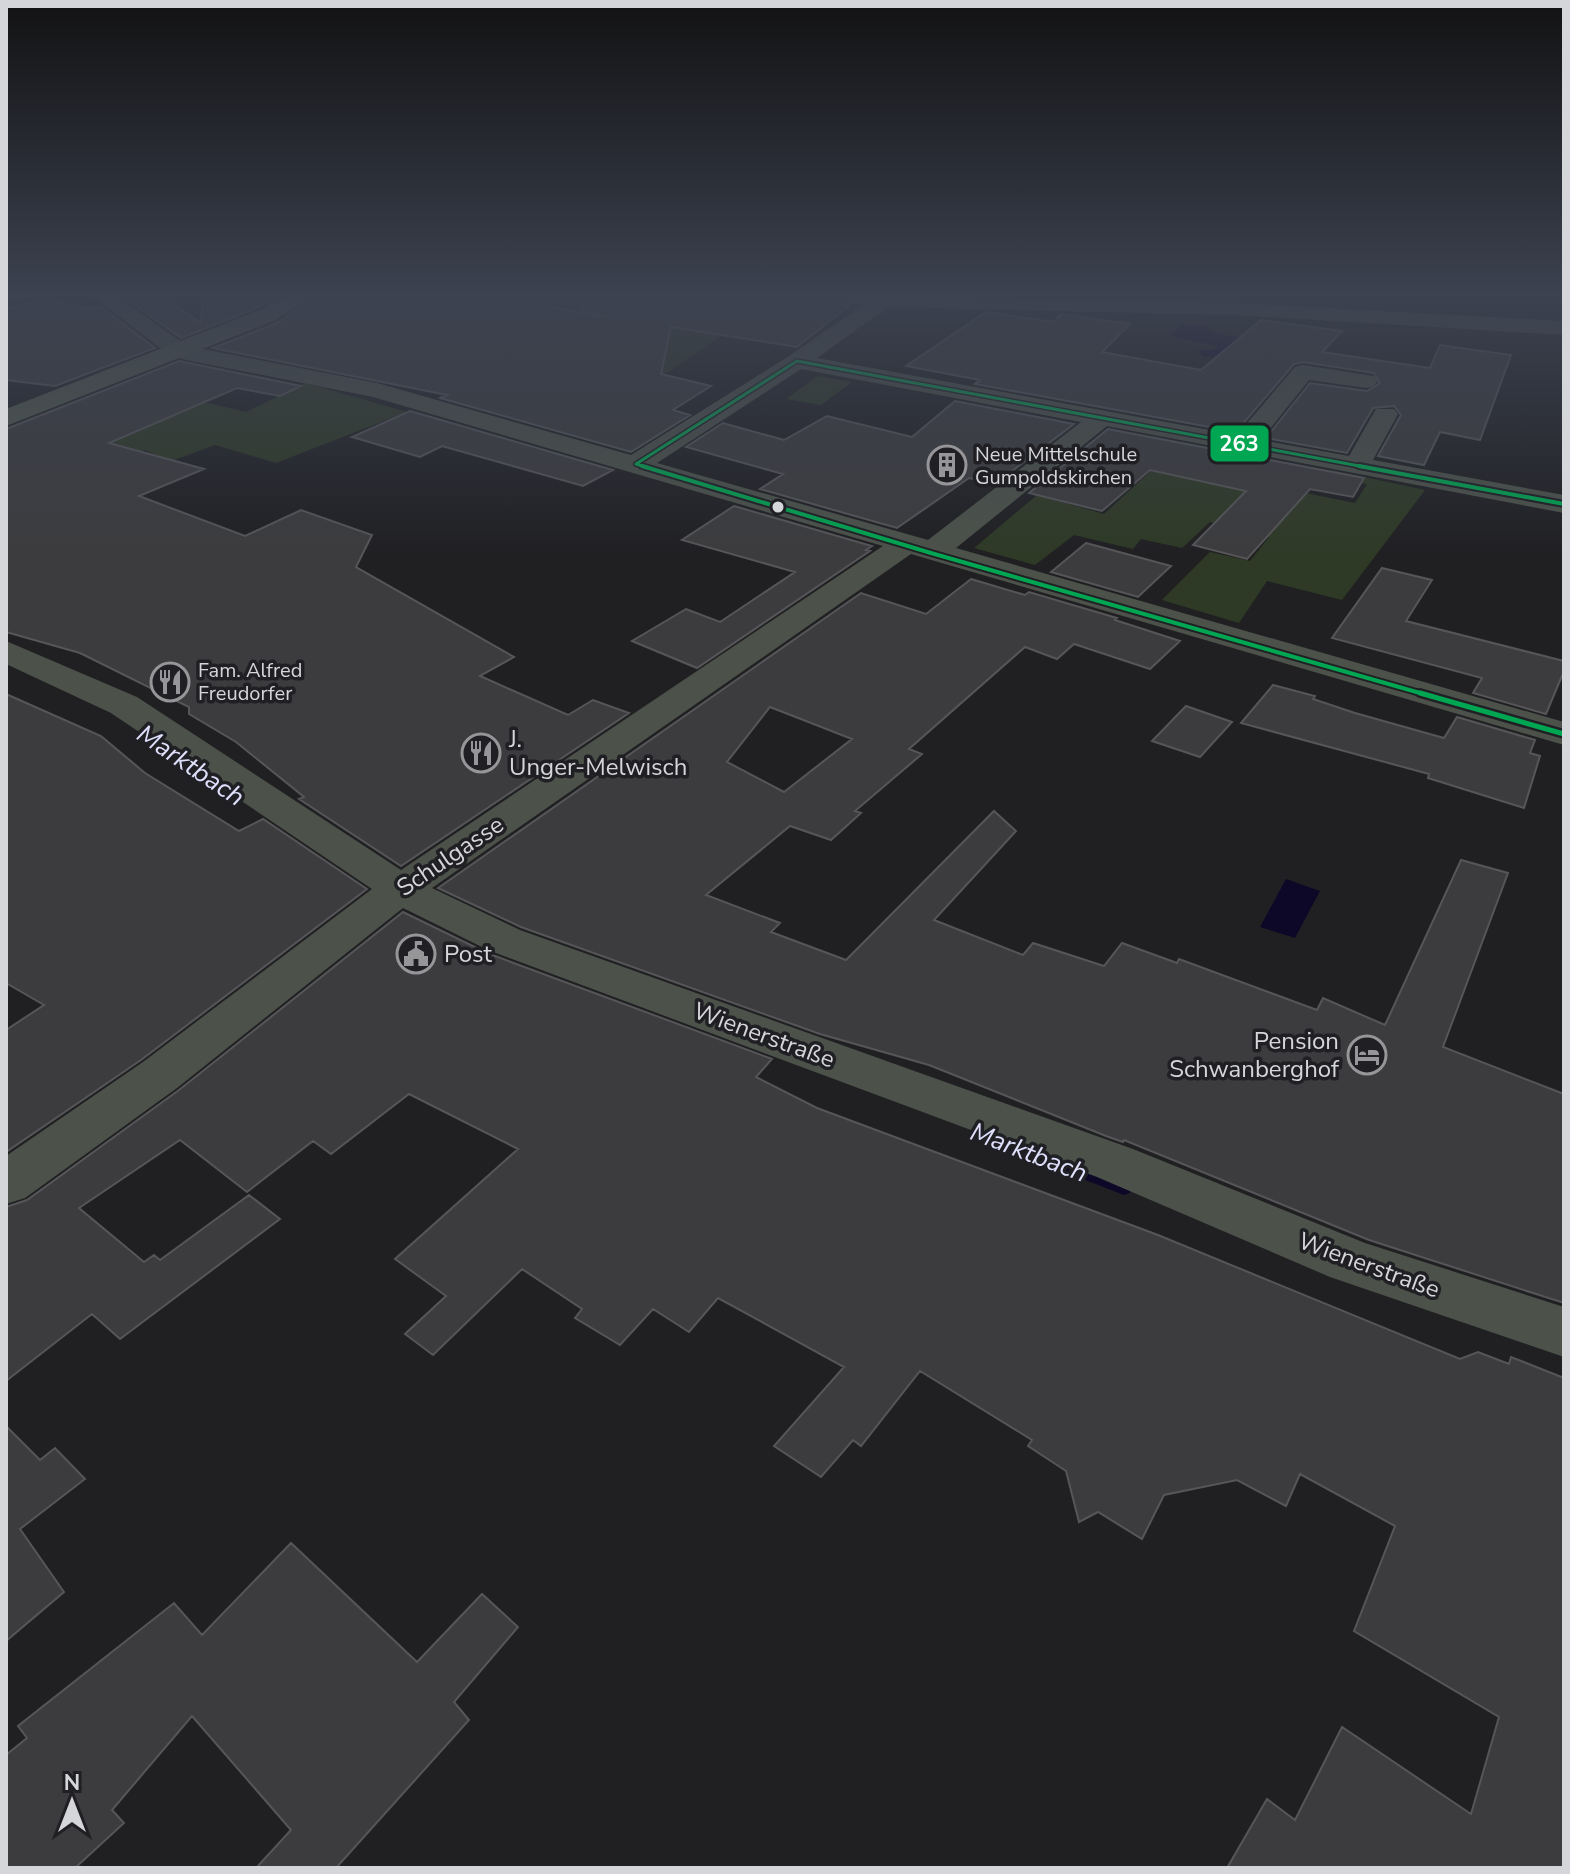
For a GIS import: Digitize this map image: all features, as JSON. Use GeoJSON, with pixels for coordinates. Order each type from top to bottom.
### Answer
{"type":"FeatureCollection","features":[{"type":"Feature","properties":{"kind":"main road"},"geometry":{"type":"LineString","coordinates":[[6,418],[108,379]]}},
{"type":"Feature","properties":{"kind":"street"},"geometry":{"type":"LineString","coordinates":[[322,379],[377,390],[1564,734]]}},
{"type":"Feature","properties":{"kind":"street"},"geometry":{"type":"LineString","coordinates":[[636,464],[768,379]]}},
{"type":"Feature","properties":{"kind":"street"},"geometry":{"type":"LineString","coordinates":[[896,379],[1357,466],[1485,479],[1564,504]]}},
{"type":"Feature","properties":{"kind":"street"},"geometry":{"type":"LineString","coordinates":[[1244,444],[1297,379]]}},
{"type":"Feature","properties":{"kind":"street"},"geometry":{"type":"LineString","coordinates":[[1355,379],[1366,381]]}},
{"type":"Feature","properties":{"kind":"street"},"geometry":{"type":"LineString","coordinates":[[1357,466],[1385,414]]}},
{"type":"Feature","properties":{"kind":"street","name":"Schulgasse"},"geometry":{"type":"LineString","coordinates":[[6,1183],[160,1075],[366,913],[918,549],[1102,418]]}},
{"type":"Feature","properties":{"kind":"street","name":"Wienerstraße"},"geometry":{"type":"LineString","coordinates":[[6,651],[124,705],[402,890],[504,940],[1115,1163],[1350,1261],[1564,1332]]}},
{"type":"Feature","properties":{"kind":"green space"},"geometry":{"type":"Polygon","coordinates":[[[603,379],[651,379],[624,392],[603,379]]]}},
{"type":"Feature","properties":{"kind":"green space"},"geometry":{"type":"Polygon","coordinates":[[[813,379],[852,382],[821,405],[786,399],[813,379]]]}},
{"type":"Feature","properties":{"kind":"green space"},"geometry":{"type":"Polygon","coordinates":[[[306,383],[407,412],[276,463],[215,445],[109,484],[156,455],[145,450],[109,463],[47,440],[170,394],[246,412],[306,383]]]}},
{"type":"Feature","properties":{"kind":"green space"},"geometry":{"type":"Polygon","coordinates":[[[1230,452],[1273,460],[1251,482],[1355,503],[1367,484],[1329,477],[1331,470],[1425,490],[1342,600],[1267,581],[1239,623],[1162,600],[1210,552],[1250,561],[1269,537],[1210,522],[1182,548],[1141,539],[1133,549],[1074,535],[1035,565],[974,548],[1037,495],[1104,514],[1152,470],[1214,473],[1230,452]]]}},
{"type":"Feature","properties":{"kind":"shaded area"},"geometry":{"type":"Polygon","coordinates":[[[1286,879],[1320,891],[1295,938],[1260,927],[1286,879]]]}},
{"type":"Feature","properties":{"kind":"building"},"geometry":{"type":"Polygon","coordinates":[[[6,379],[72,379],[55,386],[6,379]]]}},
{"type":"Feature","properties":{"kind":"building"},"geometry":{"type":"Polygon","coordinates":[[[132,379],[269,379],[301,386],[280,396],[237,388],[109,443],[204,469],[139,496],[245,536],[301,510],[372,535],[356,567],[514,657],[480,676],[568,715],[593,700],[629,713],[401,866],[299,799],[304,797],[236,742],[189,714],[189,707],[80,653],[6,632],[6,429],[132,379]]]}},
{"type":"Feature","properties":{"kind":"building"},"geometry":{"type":"Polygon","coordinates":[[[370,379],[684,379],[711,386],[673,410],[690,415],[631,452],[440,398],[447,395],[370,379]]]}},
{"type":"Feature","properties":{"kind":"building"},"geometry":{"type":"Polygon","coordinates":[[[977,379],[1281,379],[1236,432],[975,384],[980,380],[977,379]]]}},
{"type":"Feature","properties":{"kind":"building"},"geometry":{"type":"Polygon","coordinates":[[[1378,379],[1502,379],[1480,440],[1440,432],[1424,465],[1378,456],[1401,415],[1394,406],[1373,408],[1347,453],[1266,438],[1310,383],[1367,391],[1380,383],[1378,379]]]}},
{"type":"Feature","properties":{"kind":"building"},"geometry":{"type":"Polygon","coordinates":[[[955,401],[1074,424],[995,484],[969,478],[897,528],[760,489],[783,474],[686,447],[723,423],[784,440],[827,416],[912,437],[955,401]]]}},
{"type":"Feature","properties":{"kind":"building"},"geometry":{"type":"Polygon","coordinates":[[[410,411],[613,470],[583,486],[442,446],[420,457],[352,437],[410,411]]]}},
{"type":"Feature","properties":{"kind":"building"},"geometry":{"type":"Polygon","coordinates":[[[1108,429],[1364,478],[1353,497],[1310,489],[1247,559],[1193,545],[1246,491],[1150,470],[1102,511],[1029,493],[1108,429]]]}},
{"type":"Feature","properties":{"kind":"building"},"geometry":{"type":"Polygon","coordinates":[[[734,506],[872,546],[866,550],[870,551],[697,668],[632,641],[686,609],[720,622],[795,572],[682,540],[734,506]]]}},
{"type":"Feature","properties":{"kind":"building"},"geometry":{"type":"Polygon","coordinates":[[[1086,543],[1171,566],[1138,597],[1051,572],[1086,543]]]}},
{"type":"Feature","properties":{"kind":"building"},"geometry":{"type":"Polygon","coordinates":[[[1382,568],[1432,580],[1406,621],[1564,661],[1564,671],[1546,714],[1473,693],[1482,678],[1332,638],[1382,568]]]}},
{"type":"Feature","properties":{"kind":"building"},"geometry":{"type":"Polygon","coordinates":[[[971,579],[1025,595],[1029,592],[1117,618],[1115,620],[1180,641],[1150,669],[1074,644],[1057,659],[1025,647],[909,749],[922,754],[855,811],[861,813],[831,840],[790,826],[706,895],[780,923],[771,932],[846,960],[994,811],[1016,831],[934,920],[1023,955],[1033,943],[1104,966],[1122,943],[1177,963],[1179,959],[1317,1010],[1323,998],[1385,1025],[1461,860],[1508,873],[1443,1047],[1564,1094],[1564,1303],[1369,1240],[929,1065],[820,1034],[521,927],[438,888],[861,593],[926,614],[971,579]],[[770,707],[727,762],[784,792],[852,739],[770,707]]]}},
{"type":"Feature","properties":{"kind":"building"},"geometry":{"type":"Polygon","coordinates":[[[1273,685],[1315,696],[1313,699],[1355,713],[1444,738],[1457,717],[1535,740],[1530,753],[1540,756],[1524,808],[1428,778],[1429,774],[1241,723],[1273,685]]]}},
{"type":"Feature","properties":{"kind":"building"},"geometry":{"type":"Polygon","coordinates":[[[6,694],[101,736],[145,773],[239,831],[263,819],[367,889],[141,1060],[6,1152],[6,1030],[44,1005],[6,983],[6,694]]]}},
{"type":"Feature","properties":{"kind":"building"},"geometry":{"type":"Polygon","coordinates":[[[1186,706],[1232,722],[1200,757],[1152,741],[1186,706]]]}},
{"type":"Feature","properties":{"kind":"building"},"geometry":{"type":"Polygon","coordinates":[[[403,912],[487,953],[772,1059],[756,1077],[817,1108],[1158,1235],[1460,1359],[1478,1352],[1509,1364],[1511,1357],[1564,1378],[1564,1868],[1227,1868],[1267,1799],[1295,1820],[1342,1727],[1471,1814],[1499,1717],[1354,1631],[1395,1526],[1300,1474],[1286,1506],[1237,1480],[1164,1495],[1142,1539],[1098,1512],[1079,1522],[1066,1471],[1028,1446],[1032,1440],[920,1371],[861,1446],[853,1440],[821,1477],[774,1446],[844,1367],[718,1298],[689,1332],[653,1309],[620,1345],[575,1318],[582,1309],[522,1269],[433,1355],[405,1334],[446,1296],[395,1259],[518,1149],[409,1094],[331,1154],[313,1141],[247,1192],[180,1140],[79,1208],[144,1262],[154,1255],[160,1260],[249,1195],[280,1219],[120,1339],[92,1314],[6,1381],[6,1207],[27,1200],[179,1090],[403,912]]]}},
{"type":"Feature","properties":{"kind":"building"},"geometry":{"type":"Polygon","coordinates":[[[6,1426],[40,1460],[55,1448],[85,1479],[20,1529],[64,1592],[6,1641],[6,1426]]]}},
{"type":"Feature","properties":{"kind":"building"},"geometry":{"type":"Polygon","coordinates":[[[291,1543],[417,1662],[482,1594],[518,1627],[454,1702],[469,1720],[336,1868],[256,1868],[291,1830],[192,1716],[112,1810],[124,1823],[75,1868],[6,1868],[6,1755],[27,1738],[18,1726],[174,1603],[202,1635],[291,1543]]]}},
{"type":"Feature","properties":{"kind":"waterway","name":"Marktbach"},"geometry":{"type":"LineString","coordinates":[[993,1138],[1124,1188]]}},
{"type":"Feature","properties":{"kind":"transit line","name":"263"},"geometry":{"type":"LineString","coordinates":[[636,464],[768,379]]}},
{"type":"Feature","properties":{"kind":"transit line","name":"263"},"geometry":{"type":"LineString","coordinates":[[896,379],[1564,504]]}},
{"type":"Feature","properties":{"kind":"transit line","name":"263"},"geometry":{"type":"LineString","coordinates":[[636,464],[931,553],[1564,734]]}},
{"type":"Feature","properties":{"kind":"place","name":"Neue Mittelschule Gumpoldskirchen"},"geometry":{"type":"Point","coordinates":[947,465]}},
{"type":"Feature","properties":{"kind":"place","name":"Fam. Alfred Freudorfer"},"geometry":{"type":"Point","coordinates":[170,682]}},
{"type":"Feature","properties":{"kind":"place","name":"J. Unger-Melwisch"},"geometry":{"type":"Point","coordinates":[481,753]}},
{"type":"Feature","properties":{"kind":"place","name":"Post"},"geometry":{"type":"Point","coordinates":[416,954]}},
{"type":"Feature","properties":{"kind":"place","name":"Pension Schwanberghof"},"geometry":{"type":"Point","coordinates":[1367,1055]}}]}
